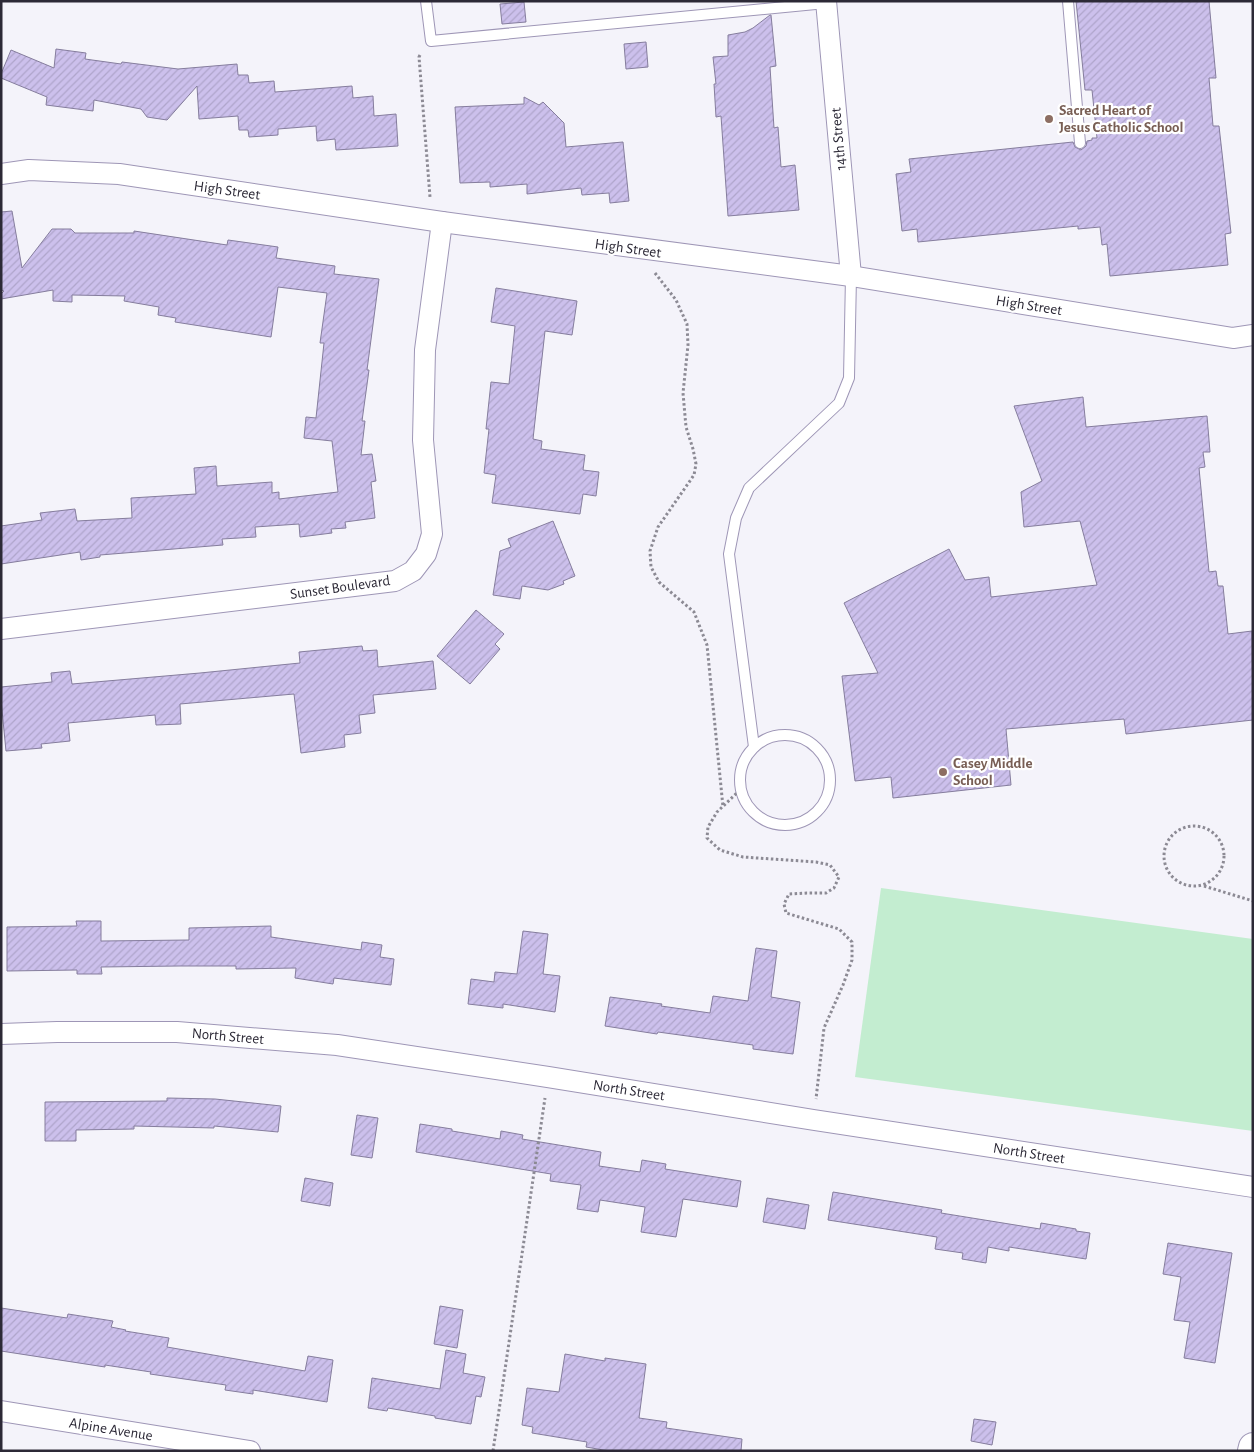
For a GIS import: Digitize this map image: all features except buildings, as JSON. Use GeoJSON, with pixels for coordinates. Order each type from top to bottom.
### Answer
{"type":"FeatureCollection","features":[{"type":"Feature","properties":{"kind":"street","name":"14th Street"},"geometry":{"type":"LineString","coordinates":[[826,2],[851,276]]}},
{"type":"Feature","properties":{"kind":"street","name":"High Street"},"geometry":{"type":"LineString","coordinates":[[1,174],[29,170],[119,174],[434,221],[851,276],[1233,338],[1253,335]]}},
{"type":"Feature","properties":{"kind":"street","name":"Sunset Boulevard"},"geometry":{"type":"LineString","coordinates":[[1,629],[395,581],[413,571],[426,554],[432,534],[423,440],[425,350],[434,221]]}},
{"type":"Feature","properties":{"kind":"street","name":"North Street"},"geometry":{"type":"LineString","coordinates":[[1,1034],[159,1032],[337,1045],[1253,1187]]}},
{"type":"Feature","properties":{"kind":"street","name":"Alpine Avenue"},"geometry":{"type":"LineString","coordinates":[[1,1411],[250,1451]]}},
{"type":"Feature","properties":{"kind":"street"},"geometry":{"type":"LineString","coordinates":[[1252,1451],[1253,1447]]}},
{"type":"Feature","properties":{"kind":"lane"},"geometry":{"type":"LineString","coordinates":[[426,1],[431,41],[826,2]]}},
{"type":"Feature","properties":{"kind":"lane"},"geometry":{"type":"LineString","coordinates":[[1068,1],[1080,143]]}},
{"type":"Feature","properties":{"kind":"lane"},"geometry":{"type":"LineString","coordinates":[[754,747],[729,554],[736,518],[749,488],[839,403],[849,378],[851,276]]}},
{"type":"Feature","properties":{"kind":"lane"},"geometry":{"type":"LineString","coordinates":[[779,735],[793,735],[806,740],[818,748],[826,759],[830,772],[830,787],[826,802],[816,814],[802,822],[787,825],[771,823],[757,816],[747,804],[740,790],[740,774],[744,759],[754,747],[766,738],[779,735]]}},
{"type":"Feature","properties":{"kind":"path"},"geometry":{"type":"LineString","coordinates":[[431,41],[418,57],[434,221]]}},
{"type":"Feature","properties":{"kind":"path"},"geometry":{"type":"LineString","coordinates":[[644,250],[656,275],[676,300],[687,324],[688,345],[683,393],[686,427],[696,464],[694,475],[658,527],[650,551],[651,566],[659,582],[694,612],[707,645],[723,807]]}},
{"type":"Feature","properties":{"kind":"path"},"geometry":{"type":"LineString","coordinates":[[740,790],[718,812],[708,827],[707,838],[720,850],[742,857],[816,862],[830,865],[839,877],[834,888],[826,893],[789,894],[784,904],[786,912],[839,929],[852,942],[852,960],[824,1028],[814,1120]]}},
{"type":"Feature","properties":{"kind":"path"},"geometry":{"type":"LineString","coordinates":[[1203,885],[1213,881],[1220,873],[1224,863],[1222,843],[1216,835],[1208,830],[1199,826],[1189,827],[1180,830],[1172,836],[1164,854],[1165,863],[1175,880],[1193,886],[1203,885],[1253,901]]}},
{"type":"Feature","properties":{"kind":"path"},"geometry":{"type":"LineString","coordinates":[[493,1451],[548,1077]]}},
{"type":"Feature","properties":{"kind":"green space"},"geometry":{"type":"Polygon","coordinates":[[[881,888],[1253,939],[1253,1131],[855,1077],[881,888]]]}},
{"type":"Feature","properties":{"kind":"place","name":"Sacred Heart of Jesus Catholic School"},"geometry":{"type":"Point","coordinates":[1049,119]}},
{"type":"Feature","properties":{"kind":"place","name":"Casey Middle School"},"geometry":{"type":"Point","coordinates":[943,772]}}]}
